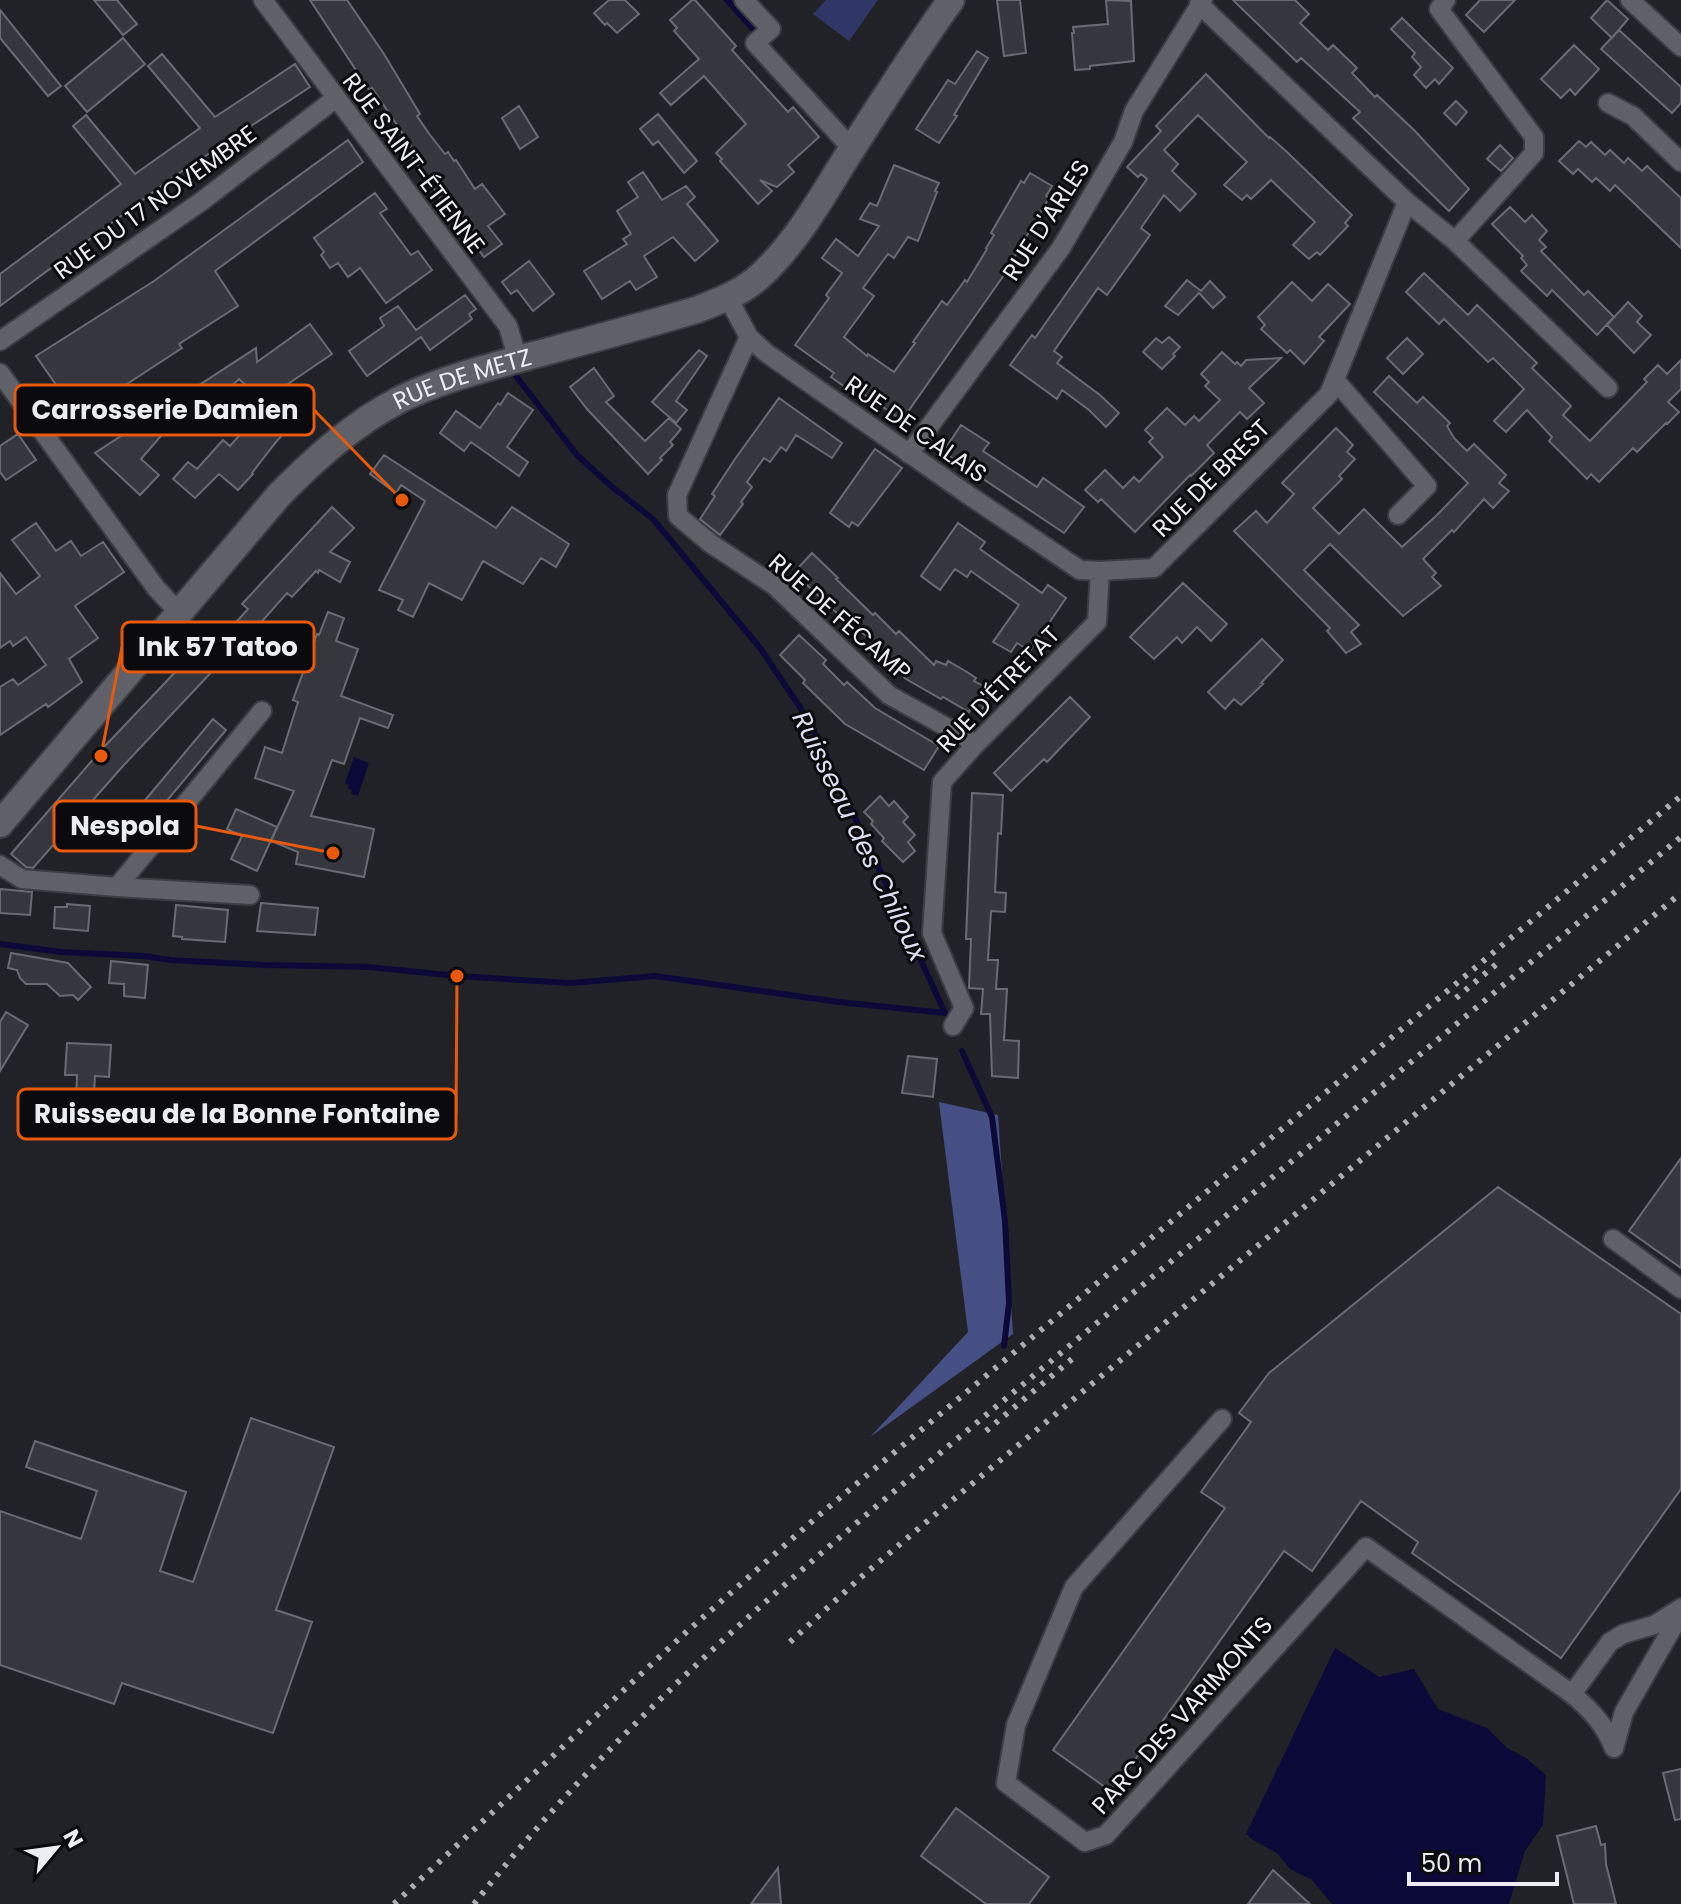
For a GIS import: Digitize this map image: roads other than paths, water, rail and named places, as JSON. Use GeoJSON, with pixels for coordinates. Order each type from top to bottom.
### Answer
{"type":"FeatureCollection","features":[{"type":"Feature","properties":{"kind":"street","name":"RUE SAINT-ÉTIENNE"},"geometry":{"type":"LineString","coordinates":[[263,0],[508,326],[518,360]]}},
{"type":"Feature","properties":{"kind":"street"},"geometry":{"type":"LineString","coordinates":[[744,0],[771,29],[755,43],[844,140],[854,146]]}},
{"type":"Feature","properties":{"kind":"street","name":"RUE DE METZ"},"geometry":{"type":"LineString","coordinates":[[0,824],[280,494],[336,441],[377,413],[435,384],[668,318],[728,298],[758,278],[784,251],[951,0]]}},
{"type":"Feature","properties":{"kind":"street"},"geometry":{"type":"LineString","coordinates":[[1446,0],[1439,9],[1534,137],[1534,153],[1455,241]]}},
{"type":"Feature","properties":{"kind":"street"},"geometry":{"type":"LineString","coordinates":[[1630,0],[1681,47]]}},
{"type":"Feature","properties":{"kind":"street"},"geometry":{"type":"LineString","coordinates":[[1201,2],[1407,202],[1455,241],[1608,388]]}},
{"type":"Feature","properties":{"kind":"street","name":"RUE D'ARLES"},"geometry":{"type":"LineString","coordinates":[[909,454],[1061,248],[1123,142],[1134,111],[1201,2]]}},
{"type":"Feature","properties":{"kind":"street","name":"RUE DU 17 NOVEMBRE"},"geometry":{"type":"LineString","coordinates":[[0,341],[202,201],[336,98]]}},
{"type":"Feature","properties":{"kind":"street"},"geometry":{"type":"LineString","coordinates":[[1608,103],[1633,116],[1681,162]]}},
{"type":"Feature","properties":{"kind":"street","name":"RUE DE BREST"},"geometry":{"type":"LineString","coordinates":[[1100,571],[1154,568],[1329,394],[1407,202]]}},
{"type":"Feature","properties":{"kind":"street","name":"RUE DE CALAIS"},"geometry":{"type":"LineString","coordinates":[[728,298],[749,337],[777,361],[1080,570],[1100,571]]}},
{"type":"Feature","properties":{"kind":"street","name":"RUE DE FÉCAMP"},"geometry":{"type":"LineString","coordinates":[[749,337],[677,495],[678,516],[710,543],[775,586],[889,695],[968,739],[974,746]]}},
{"type":"Feature","properties":{"kind":"street"},"geometry":{"type":"LineString","coordinates":[[0,373],[156,588],[181,611]]}},
{"type":"Feature","properties":{"kind":"street"},"geometry":{"type":"LineString","coordinates":[[1335,380],[1427,486],[1398,515]]}},
{"type":"Feature","properties":{"kind":"street","name":"RUE D'ÉTRETAT"},"geometry":{"type":"LineString","coordinates":[[953,1026],[964,1008],[932,933],[942,782],[1097,622],[1100,571]]}},
{"type":"Feature","properties":{"kind":"street"},"geometry":{"type":"LineString","coordinates":[[117,887],[262,711]]}},
{"type":"Feature","properties":{"kind":"street"},"geometry":{"type":"LineString","coordinates":[[0,865],[22,879],[250,895]]}},
{"type":"Feature","properties":{"kind":"street"},"geometry":{"type":"LineString","coordinates":[[1613,1239],[1681,1289]]}},
{"type":"Feature","properties":{"kind":"street","name":"PARC DES VARIMONTS"},"geometry":{"type":"LineString","coordinates":[[1222,1419],[1074,1587],[1016,1725],[1006,1783],[1085,1842],[1106,1835],[1366,1547],[1572,1694],[1594,1713],[1614,1748],[1624,1712],[1681,1610]]}},
{"type":"Feature","properties":{"kind":"street","name":"PARC DES VARIMONTS"},"geometry":{"type":"LineString","coordinates":[[1572,1694],[1610,1642],[1623,1634],[1654,1625],[1681,1610]]}},
{"type":"Feature","properties":{"kind":"waterway","name":"Ruisseau des Chiloux"},"geometry":{"type":"LineString","coordinates":[[727,0],[759,36]]}},
{"type":"Feature","properties":{"kind":"waterway","name":"Ruisseau des Chiloux"},"geometry":{"type":"LineString","coordinates":[[516,376],[577,455],[653,519],[760,648],[808,719],[945,1013]]}},
{"type":"Feature","properties":{"kind":"waterway"},"geometry":{"type":"LineString","coordinates":[[0,944],[170,960],[369,967],[571,983],[655,976],[839,1002],[945,1013]]}},
{"type":"Feature","properties":{"kind":"waterway"},"geometry":{"type":"LineString","coordinates":[[962,1051],[992,1117],[1005,1221],[1009,1303],[1004,1346]]}},
{"type":"Feature","properties":{"kind":"railway"},"geometry":{"type":"LineString","coordinates":[[394,1904],[683,1635],[818,1516],[1681,796]]}},
{"type":"Feature","properties":{"kind":"railway"},"geometry":{"type":"LineString","coordinates":[[474,1904],[601,1759],[739,1625],[885,1499],[1681,837]]}},
{"type":"Feature","properties":{"kind":"railway"},"geometry":{"type":"LineString","coordinates":[[790,1642],[937,1513],[1681,893]]}},
{"type":"Feature","properties":{"kind":"railway"},"geometry":{"type":"LineString","coordinates":[[1456,998],[1499,962]]}},
{"type":"Feature","properties":{"kind":"railway"},"geometry":{"type":"LineString","coordinates":[[986,1431],[1078,1354]]}},
{"type":"Feature","properties":{"kind":"place","name":"Carrosserie Damien"},"geometry":{"type":"Point","coordinates":[402,500]}},
{"type":"Feature","properties":{"kind":"place","name":"Ink 57 Tatoo"},"geometry":{"type":"Point","coordinates":[101,756]}},
{"type":"Feature","properties":{"kind":"place","name":"Nespola"},"geometry":{"type":"Point","coordinates":[333,853]}},
{"type":"Feature","properties":{"kind":"place","name":"Ruisseau de la Bonne Fontaine"},"geometry":{"type":"Point","coordinates":[457,976]}}]}
